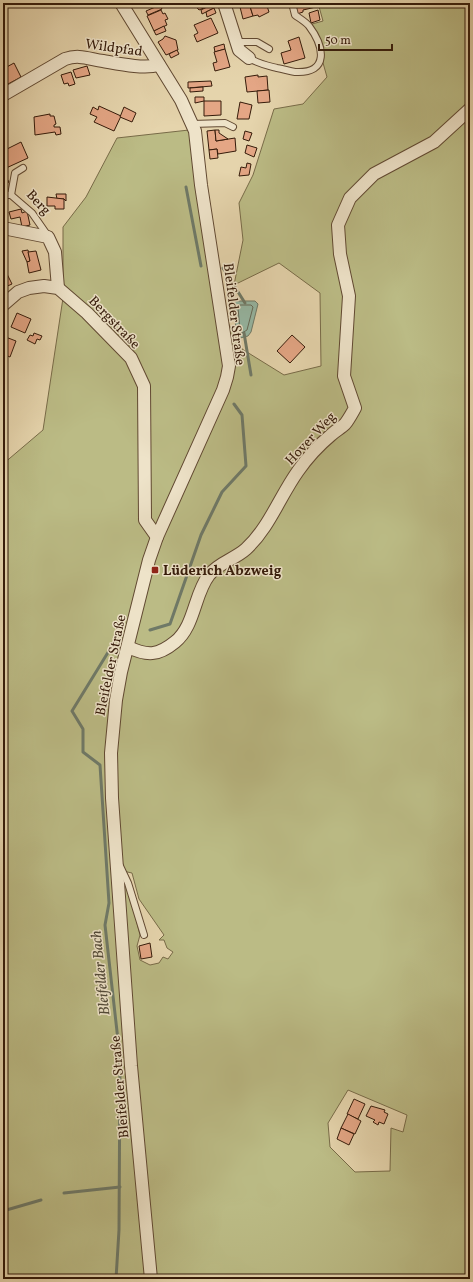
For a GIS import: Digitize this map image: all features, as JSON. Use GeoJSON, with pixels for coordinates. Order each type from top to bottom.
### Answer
{"type":"FeatureCollection","features":[{"type":"Feature","properties":{"kind":"street","name":"Bleifelder Straße"},"geometry":{"type":"LineString","coordinates":[[121,3],[181,100],[195,131],[201,185],[229,366],[223,390],[157,537],[149,560],[116,700],[111,753],[116,860],[131,1066],[151,1279]]}},
{"type":"Feature","properties":{"kind":"street"},"geometry":{"type":"LineString","coordinates":[[224,3],[239,50],[248,58]]}},
{"type":"Feature","properties":{"kind":"street","name":"Wildpfad"},"geometry":{"type":"LineString","coordinates":[[3,96],[65,59],[72,57],[80,56],[102,61],[151,67],[159,65]]}},
{"type":"Feature","properties":{"kind":"street","name":"Hover Weg"},"geometry":{"type":"LineString","coordinates":[[128,647],[142,654],[159,652],[176,641],[188,623],[199,594],[209,575],[222,564],[245,550],[260,533],[281,496],[299,469],[331,435],[345,424],[355,408],[344,376],[349,296],[340,254],[338,225],[350,198],[374,174],[434,142],[470,109]]}},
{"type":"Feature","properties":{"kind":"street","name":"Berg"},"geometry":{"type":"LineString","coordinates":[[3,228],[48,237],[55,252],[58,288]]}},
{"type":"Feature","properties":{"kind":"street"},"geometry":{"type":"LineString","coordinates":[[3,305],[18,292],[28,288],[44,286],[58,288]]}},
{"type":"Feature","properties":{"kind":"street","name":"Bergstraße"},"geometry":{"type":"LineString","coordinates":[[58,288],[88,313],[131,358],[144,386],[145,520],[157,537]]}},
{"type":"Feature","properties":{"kind":"lane"},"geometry":{"type":"LineString","coordinates":[[248,58],[261,65],[295,72],[308,70],[320,62],[322,56],[319,43],[308,25],[294,15],[292,3]]}},
{"type":"Feature","properties":{"kind":"lane"},"geometry":{"type":"LineString","coordinates":[[236,42],[256,42],[269,49]]}},
{"type":"Feature","properties":{"kind":"lane"},"geometry":{"type":"LineString","coordinates":[[192,124],[225,123],[233,127]]}},
{"type":"Feature","properties":{"kind":"lane"},"geometry":{"type":"LineString","coordinates":[[12,195],[15,173],[23,168]]}},
{"type":"Feature","properties":{"kind":"lane","name":"Berg"},"geometry":{"type":"LineString","coordinates":[[3,195],[12,195],[32,213],[48,237]]}},
{"type":"Feature","properties":{"kind":"lane"},"geometry":{"type":"LineString","coordinates":[[116,860],[128,883],[144,935]]}},
{"type":"Feature","properties":{"kind":"green space"},"geometry":{"type":"Polygon","coordinates":[[[318,3],[470,3],[470,1279],[3,1279],[3,464],[43,430],[63,298],[63,227],[86,197],[117,138],[189,130],[219,306],[242,349],[284,375],[321,366],[320,293],[279,263],[234,285],[243,240],[239,203],[253,175],[274,109],[303,104],[327,77],[312,24],[323,21],[318,3]],[[123,871],[124,883],[127,883],[140,935],[137,946],[140,960],[150,965],[159,963],[163,957],[168,959],[173,952],[167,948],[164,940],[159,940],[164,935],[139,899],[132,873],[123,871]],[[348,1090],[328,1123],[330,1147],[355,1172],[390,1171],[391,1128],[403,1132],[407,1115],[348,1090]]]}},
{"type":"Feature","properties":{"kind":"water"},"geometry":{"type":"Polygon","coordinates":[[[234,301],[255,301],[258,304],[251,332],[248,336],[240,338],[236,333],[234,301]]]}},
{"type":"Feature","properties":{"kind":"building"},"geometry":{"type":"Polygon","coordinates":[[[193,3],[212,3],[213,4],[199,10],[193,3]]]}},
{"type":"Feature","properties":{"kind":"building"},"geometry":{"type":"Polygon","coordinates":[[[239,3],[249,3],[253,16],[243,19],[239,3]]]}},
{"type":"Feature","properties":{"kind":"building"},"geometry":{"type":"Polygon","coordinates":[[[249,3],[266,3],[269,12],[259,17],[258,15],[253,16],[249,3]]]}},
{"type":"Feature","properties":{"kind":"building"},"geometry":{"type":"Polygon","coordinates":[[[294,3],[315,3],[316,7],[303,10],[303,12],[297,14],[294,3]]]}},
{"type":"Feature","properties":{"kind":"building"},"geometry":{"type":"Polygon","coordinates":[[[213,4],[214,8],[202,14],[201,10],[213,4]]]}},
{"type":"Feature","properties":{"kind":"building"},"geometry":{"type":"Polygon","coordinates":[[[160,5],[162,9],[148,15],[146,11],[160,5]]]}},
{"type":"Feature","properties":{"kind":"building"},"geometry":{"type":"Polygon","coordinates":[[[214,8],[216,13],[207,17],[206,12],[214,8]]]}},
{"type":"Feature","properties":{"kind":"building"},"geometry":{"type":"Polygon","coordinates":[[[161,10],[163,14],[165,13],[168,19],[165,20],[167,25],[154,31],[147,16],[161,10]]]}},
{"type":"Feature","properties":{"kind":"building"},"geometry":{"type":"Polygon","coordinates":[[[318,10],[320,20],[311,23],[309,13],[318,10]]]}},
{"type":"Feature","properties":{"kind":"building"},"geometry":{"type":"Polygon","coordinates":[[[211,18],[218,33],[197,42],[194,35],[198,33],[194,25],[211,18]]]}},
{"type":"Feature","properties":{"kind":"building"},"geometry":{"type":"Polygon","coordinates":[[[164,26],[166,31],[156,35],[154,31],[164,26]]]}},
{"type":"Feature","properties":{"kind":"building"},"geometry":{"type":"Polygon","coordinates":[[[165,36],[176,40],[178,50],[166,55],[158,42],[165,36]]]}},
{"type":"Feature","properties":{"kind":"building"},"geometry":{"type":"Polygon","coordinates":[[[299,37],[305,58],[284,64],[281,53],[291,50],[288,41],[299,37]]]}},
{"type":"Feature","properties":{"kind":"building"},"geometry":{"type":"Polygon","coordinates":[[[224,44],[225,49],[215,52],[214,47],[224,44]]]}},
{"type":"Feature","properties":{"kind":"building"},"geometry":{"type":"Polygon","coordinates":[[[225,49],[230,67],[215,71],[213,63],[217,62],[214,52],[225,49]]]}},
{"type":"Feature","properties":{"kind":"building"},"geometry":{"type":"Polygon","coordinates":[[[177,50],[179,54],[171,58],[169,54],[177,50]]]}},
{"type":"Feature","properties":{"kind":"building"},"geometry":{"type":"Polygon","coordinates":[[[14,63],[21,77],[8,84],[3,75],[3,69],[14,63]]]}},
{"type":"Feature","properties":{"kind":"building"},"geometry":{"type":"Polygon","coordinates":[[[87,66],[90,75],[76,78],[73,70],[87,66]]]}},
{"type":"Feature","properties":{"kind":"building"},"geometry":{"type":"Polygon","coordinates":[[[71,72],[75,84],[69,86],[68,83],[64,84],[61,75],[71,72]]]}},
{"type":"Feature","properties":{"kind":"building"},"geometry":{"type":"Polygon","coordinates":[[[258,75],[258,77],[267,76],[268,90],[247,92],[245,77],[258,75]]]}},
{"type":"Feature","properties":{"kind":"building"},"geometry":{"type":"Polygon","coordinates":[[[211,81],[212,86],[188,88],[188,82],[211,81]]]}},
{"type":"Feature","properties":{"kind":"building"},"geometry":{"type":"Polygon","coordinates":[[[203,87],[203,91],[190,92],[190,88],[203,87]]]}},
{"type":"Feature","properties":{"kind":"building"},"geometry":{"type":"Polygon","coordinates":[[[269,90],[270,102],[258,103],[257,91],[269,90]]]}},
{"type":"Feature","properties":{"kind":"building"},"geometry":{"type":"Polygon","coordinates":[[[195,97],[204,97],[204,101],[195,103],[195,97]]]}},
{"type":"Feature","properties":{"kind":"building"},"geometry":{"type":"Polygon","coordinates":[[[204,101],[221,101],[221,115],[204,116],[204,101]]]}},
{"type":"Feature","properties":{"kind":"building"},"geometry":{"type":"Polygon","coordinates":[[[240,102],[252,105],[249,119],[237,119],[240,102]]]}},
{"type":"Feature","properties":{"kind":"building"},"geometry":{"type":"Polygon","coordinates":[[[99,106],[121,116],[114,131],[94,122],[97,117],[90,114],[93,107],[98,110],[99,106]]]}},
{"type":"Feature","properties":{"kind":"building"},"geometry":{"type":"Polygon","coordinates":[[[124,107],[136,113],[132,122],[120,117],[124,107]]]}},
{"type":"Feature","properties":{"kind":"building"},"geometry":{"type":"Polygon","coordinates":[[[50,114],[50,116],[54,116],[56,124],[54,127],[60,127],[61,134],[56,135],[55,132],[35,135],[34,117],[50,114]]]}},
{"type":"Feature","properties":{"kind":"building"},"geometry":{"type":"Polygon","coordinates":[[[215,130],[216,141],[235,138],[236,151],[218,154],[217,149],[209,150],[207,131],[215,130]]]}},
{"type":"Feature","properties":{"kind":"building"},"geometry":{"type":"Polygon","coordinates":[[[215,130],[219,130],[219,133],[228,139],[216,141],[215,130]]]}},
{"type":"Feature","properties":{"kind":"building"},"geometry":{"type":"Polygon","coordinates":[[[245,131],[252,133],[249,141],[243,139],[245,131]]]}},
{"type":"Feature","properties":{"kind":"building"},"geometry":{"type":"Polygon","coordinates":[[[21,142],[28,158],[4,169],[3,151],[21,142]]]}},
{"type":"Feature","properties":{"kind":"building"},"geometry":{"type":"Polygon","coordinates":[[[247,145],[257,148],[254,157],[245,153],[247,145]]]}},
{"type":"Feature","properties":{"kind":"building"},"geometry":{"type":"Polygon","coordinates":[[[217,149],[218,158],[210,159],[209,150],[217,149]]]}},
{"type":"Feature","properties":{"kind":"building"},"geometry":{"type":"Polygon","coordinates":[[[247,163],[251,164],[249,175],[239,176],[241,167],[246,168],[247,163]]]}},
{"type":"Feature","properties":{"kind":"building"},"geometry":{"type":"Polygon","coordinates":[[[3,172],[9,182],[3,185],[3,172]]]}},
{"type":"Feature","properties":{"kind":"building"},"geometry":{"type":"Polygon","coordinates":[[[56,194],[66,194],[66,201],[64,199],[57,199],[56,194]]]}},
{"type":"Feature","properties":{"kind":"building"},"geometry":{"type":"Polygon","coordinates":[[[47,197],[64,199],[64,209],[55,209],[55,206],[47,206],[47,197]]]}},
{"type":"Feature","properties":{"kind":"building"},"geometry":{"type":"Polygon","coordinates":[[[21,209],[22,213],[27,211],[30,225],[22,227],[20,217],[11,219],[9,212],[21,209]]]}},
{"type":"Feature","properties":{"kind":"building"},"geometry":{"type":"Polygon","coordinates":[[[28,250],[30,261],[27,262],[22,251],[28,250]]]}},
{"type":"Feature","properties":{"kind":"building"},"geometry":{"type":"Polygon","coordinates":[[[36,251],[41,270],[29,273],[27,262],[30,261],[28,252],[36,251]]]}},
{"type":"Feature","properties":{"kind":"building"},"geometry":{"type":"Polygon","coordinates":[[[3,272],[5,276],[7,274],[12,284],[3,288],[3,272]]]}},
{"type":"Feature","properties":{"kind":"building"},"geometry":{"type":"Polygon","coordinates":[[[17,313],[31,319],[25,333],[11,327],[17,313]]]}},
{"type":"Feature","properties":{"kind":"building"},"geometry":{"type":"Polygon","coordinates":[[[34,333],[42,336],[40,340],[37,339],[35,344],[27,340],[30,335],[33,336],[34,333]]]}},
{"type":"Feature","properties":{"kind":"building"},"geometry":{"type":"Polygon","coordinates":[[[292,335],[305,347],[290,363],[277,351],[292,335]]]}},
{"type":"Feature","properties":{"kind":"building"},"geometry":{"type":"Polygon","coordinates":[[[3,336],[16,341],[10,357],[3,354],[3,336]]]}},
{"type":"Feature","properties":{"kind":"building"},"geometry":{"type":"Polygon","coordinates":[[[150,943],[152,957],[141,959],[139,946],[150,943]]]}},
{"type":"Feature","properties":{"kind":"building"},"geometry":{"type":"Polygon","coordinates":[[[354,1099],[365,1104],[358,1119],[347,1114],[354,1099]]]}},
{"type":"Feature","properties":{"kind":"building"},"geometry":{"type":"Polygon","coordinates":[[[371,1106],[385,1110],[384,1112],[388,1114],[384,1124],[379,1122],[378,1125],[373,1122],[375,1120],[366,1116],[371,1106]]]}},
{"type":"Feature","properties":{"kind":"building"},"geometry":{"type":"Polygon","coordinates":[[[348,1114],[361,1121],[355,1134],[341,1128],[348,1114]]]}},
{"type":"Feature","properties":{"kind":"building"},"geometry":{"type":"Polygon","coordinates":[[[341,1128],[354,1134],[349,1145],[337,1139],[341,1128]]]}},
{"type":"Feature","properties":{"kind":"waterway","name":"Bleifelder Bach"},"geometry":{"type":"LineString","coordinates":[[186,187],[201,266]]}},
{"type":"Feature","properties":{"kind":"waterway","name":"Bleifelder Bach"},"geometry":{"type":"LineString","coordinates":[[223,268],[245,303]]}},
{"type":"Feature","properties":{"kind":"waterway","name":"Bleifelder Bach"},"geometry":{"type":"LineString","coordinates":[[244,333],[251,375]]}},
{"type":"Feature","properties":{"kind":"waterway","name":"Bleifelder Bach"},"geometry":{"type":"LineString","coordinates":[[150,630],[170,624],[201,535],[222,492],[246,466],[242,415],[234,404]]}},
{"type":"Feature","properties":{"kind":"waterway","name":"Bleifelder Bach"},"geometry":{"type":"LineString","coordinates":[[115,641],[72,711],[83,729],[83,752],[100,765],[109,903],[105,925],[120,1058],[119,1230],[116,1279]]}},
{"type":"Feature","properties":{"kind":"waterway"},"geometry":{"type":"LineString","coordinates":[[64,1193],[120,1187]]}},
{"type":"Feature","properties":{"kind":"waterway"},"geometry":{"type":"LineString","coordinates":[[3,1211],[41,1200]]}},
{"type":"Feature","properties":{"kind":"place","name":"Lüderich Abzweig"},"geometry":{"type":"Point","coordinates":[155,570]}}]}
